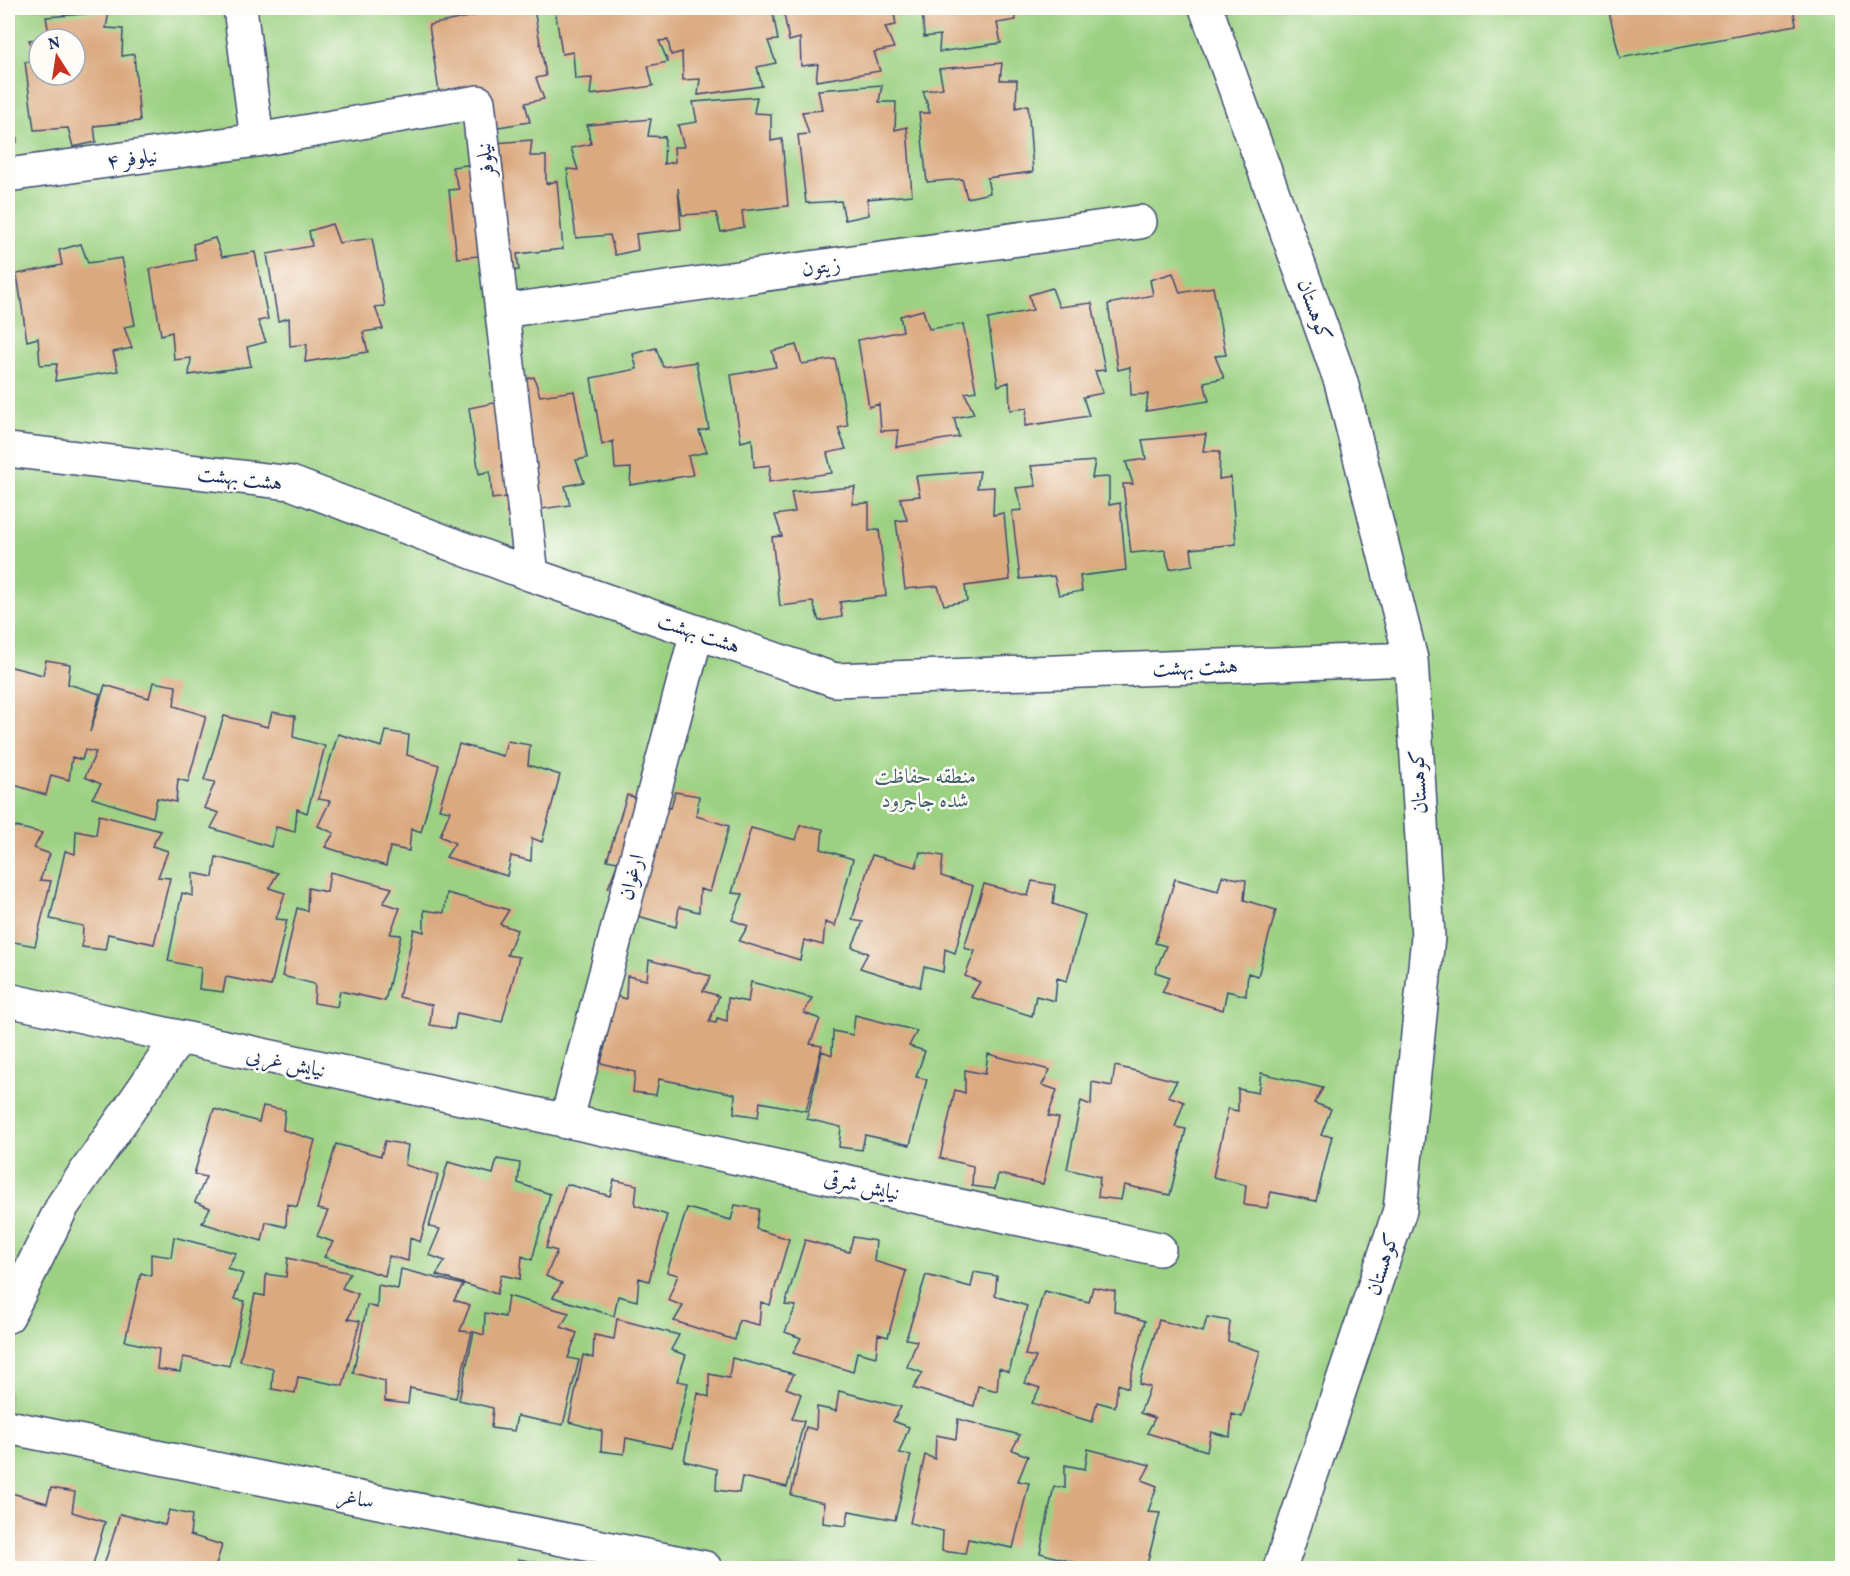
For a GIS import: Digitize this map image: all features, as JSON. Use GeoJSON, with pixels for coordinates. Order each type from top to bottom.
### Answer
{"type":"FeatureCollection","features":[{"type":"Feature","properties":{"kind":"street"},"geometry":{"type":"LineString","coordinates":[[240,8],[257,140]]}},
{"type":"Feature","properties":{"kind":"street","name":"کوهستان"},"geometry":{"type":"LineString","coordinates":[[1206,8],[1341,382],[1411,659],[1428,937],[1400,1210],[1280,1569]]}},
{"type":"Feature","properties":{"kind":"street","name":"نیلوفر"},"geometry":{"type":"LineString","coordinates":[[257,140],[478,102],[532,575]]}},
{"type":"Feature","properties":{"kind":"street","name":"نیلوفر ۴"},"geometry":{"type":"LineString","coordinates":[[8,175],[257,140]]}},
{"type":"Feature","properties":{"kind":"street","name":"زیتون"},"geometry":{"type":"LineString","coordinates":[[502,311],[1140,222]]}},
{"type":"Feature","properties":{"kind":"street","name":"هشت بهشت"},"geometry":{"type":"LineString","coordinates":[[8,450],[291,483],[532,575],[835,680],[1411,659]]}},
{"type":"Feature","properties":{"kind":"street","name":"ارغوان"},"geometry":{"type":"LineString","coordinates":[[566,1122],[697,632]]}},
{"type":"Feature","properties":{"kind":"street","name":"نیایش غربی"},"geometry":{"type":"LineString","coordinates":[[8,1000],[566,1122]]}},
{"type":"Feature","properties":{"kind":"street"},"geometry":{"type":"LineString","coordinates":[[8,1316],[63,1204],[178,1039]]}},
{"type":"Feature","properties":{"kind":"street","name":"نیایش شرقی"},"geometry":{"type":"LineString","coordinates":[[566,1122],[1159,1249]]}},
{"type":"Feature","properties":{"kind":"street","name":"ساغر"},"geometry":{"type":"LineString","coordinates":[[8,1427],[705,1569]]}},
{"type":"Feature","properties":{"kind":"green space","name":"منطقه حفاظت شده جاجرود"},"geometry":{"type":"Polygon","coordinates":[[[8,8],[1842,8],[1842,1568],[8,1568],[8,8]]]}},
{"type":"Feature","properties":{"kind":"building"},"geometry":{"type":"Polygon","coordinates":[[[472,8],[498,8],[500,14],[534,9],[546,76],[536,78],[544,99],[525,103],[530,122],[467,132],[469,115],[452,116],[450,89],[439,92],[429,25],[474,16],[472,8]]]}},
{"type":"Feature","properties":{"kind":"building"},"geometry":{"type":"Polygon","coordinates":[[[555,8],[772,8],[778,40],[768,41],[776,63],[757,67],[762,86],[698,95],[700,79],[683,80],[682,52],[671,55],[668,40],[659,41],[668,62],[648,66],[653,86],[590,95],[592,78],[575,79],[573,52],[562,54],[555,8]]]}},
{"type":"Feature","properties":{"kind":"building"},"geometry":{"type":"Polygon","coordinates":[[[783,8],[893,8],[896,25],[885,27],[894,48],[874,52],[880,71],[816,81],[818,64],[801,66],[800,38],[789,41],[783,8]]]}},
{"type":"Feature","properties":{"kind":"building"},"geometry":{"type":"Polygon","coordinates":[[[910,8],[1011,8],[1016,20],[997,23],[1001,43],[939,52],[940,35],[924,37],[922,9],[911,12],[910,8]]]}},
{"type":"Feature","properties":{"kind":"building"},"geometry":{"type":"Polygon","coordinates":[[[1608,8],[1793,8],[1796,25],[1620,58],[1608,8]]]}},
{"type":"Feature","properties":{"kind":"building"},"geometry":{"type":"Polygon","coordinates":[[[109,12],[106,28],[123,29],[122,56],[134,54],[140,121],[94,126],[96,142],[73,147],[68,128],[34,130],[28,87],[87,87],[87,27],[48,27],[46,17],[109,12]]]}},
{"type":"Feature","properties":{"kind":"building"},"geometry":{"type":"Polygon","coordinates":[[[1002,63],[1000,80],[1017,80],[1016,108],[1028,105],[1033,172],[987,178],[990,193],[967,198],[962,179],[927,182],[919,113],[930,113],[923,91],[943,88],[939,69],[1002,63]]]}},
{"type":"Feature","properties":{"kind":"building"},"geometry":{"type":"Polygon","coordinates":[[[11,74],[17,142],[8,143],[8,75],[11,74]]]}},
{"type":"Feature","properties":{"kind":"building"},"geometry":{"type":"Polygon","coordinates":[[[882,85],[879,102],[896,102],[895,130],[907,127],[912,195],[867,199],[869,215],[845,220],[841,201],[806,203],[798,135],[809,134],[802,112],[822,110],[818,90],[882,85]]]}},
{"type":"Feature","properties":{"kind":"building"},"geometry":{"type":"Polygon","coordinates":[[[757,97],[754,113],[771,114],[771,141],[782,139],[788,206],[742,211],[744,227],[721,232],[716,213],[682,215],[678,188],[681,229],[636,234],[638,250],[615,255],[610,235],[576,238],[567,169],[578,170],[571,148],[591,144],[587,125],[651,119],[648,136],[665,137],[664,164],[675,162],[674,147],[684,147],[678,125],[697,122],[693,102],[757,97]]]}},
{"type":"Feature","properties":{"kind":"building"},"geometry":{"type":"Polygon","coordinates":[[[532,140],[530,156],[546,156],[546,184],[557,181],[563,249],[517,254],[519,270],[496,274],[491,255],[457,258],[449,190],[459,189],[452,167],[473,164],[469,145],[532,140]]]}},
{"type":"Feature","properties":{"kind":"building"},"geometry":{"type":"Polygon","coordinates":[[[332,224],[339,243],[372,238],[385,306],[375,307],[383,329],[363,332],[368,352],[305,362],[307,344],[290,346],[289,318],[278,321],[267,254],[312,246],[309,231],[332,224]]]}},
{"type":"Feature","properties":{"kind":"building"},"geometry":{"type":"Polygon","coordinates":[[[215,238],[222,257],[255,252],[268,319],[258,321],[266,342],[247,347],[251,366],[189,375],[191,358],[174,360],[172,332],[161,335],[150,269],[196,260],[193,244],[215,238]]]}},
{"type":"Feature","properties":{"kind":"building"},"geometry":{"type":"Polygon","coordinates":[[[81,244],[88,263],[122,258],[135,325],[124,327],[132,348],[113,352],[118,371],[55,381],[57,364],[40,365],[38,338],[27,341],[17,274],[62,265],[59,250],[81,244]]]}},
{"type":"Feature","properties":{"kind":"building"},"geometry":{"type":"Polygon","coordinates":[[[1173,273],[1180,293],[1213,287],[1226,355],[1215,356],[1224,378],[1204,382],[1209,401],[1146,411],[1148,394],[1131,395],[1130,367],[1118,370],[1108,304],[1153,295],[1150,280],[1173,273]]]}},
{"type":"Feature","properties":{"kind":"building"},"geometry":{"type":"Polygon","coordinates":[[[1052,288],[1059,307],[1092,303],[1105,370],[1095,371],[1103,393],[1083,397],[1089,416],[1025,426],[1027,408],[1010,410],[1009,382],[998,386],[988,319],[1033,310],[1029,295],[1052,288]]]}},
{"type":"Feature","properties":{"kind":"building"},"geometry":{"type":"Polygon","coordinates":[[[923,310],[929,329],[963,324],[976,391],[965,393],[974,414],[954,418],[959,437],[896,447],[898,430],[881,431],[879,404],[869,407],[858,340],[903,331],[900,316],[923,310]]]}},
{"type":"Feature","properties":{"kind":"building"},"geometry":{"type":"Polygon","coordinates":[[[8,333],[14,361],[8,362],[8,333]]]}},
{"type":"Feature","properties":{"kind":"building"},"geometry":{"type":"Polygon","coordinates":[[[796,345],[802,364],[835,359],[848,426],[838,428],[846,449],[827,453],[832,473],[769,482],[770,465],[754,467],[752,439],[741,442],[731,375],[776,367],[772,351],[796,345]]]}},
{"type":"Feature","properties":{"kind":"building"},"geometry":{"type":"Polygon","coordinates":[[[656,348],[663,367],[696,362],[709,429],[699,431],[707,452],[688,456],[693,475],[630,485],[631,468],[615,469],[613,441],[602,445],[591,378],[637,369],[633,354],[656,348]]]}},
{"type":"Feature","properties":{"kind":"building"},"geometry":{"type":"Polygon","coordinates":[[[534,377],[540,396],[574,391],[587,458],[576,460],[584,482],[565,486],[570,505],[507,514],[508,497],[492,499],[490,471],[479,474],[469,408],[514,399],[511,383],[534,377]]]}},
{"type":"Feature","properties":{"kind":"building"},"geometry":{"type":"Polygon","coordinates":[[[1206,434],[1203,451],[1220,451],[1219,479],[1231,477],[1236,544],[1191,549],[1193,565],[1170,569],[1165,550],[1131,553],[1123,484],[1133,484],[1126,462],[1146,459],[1142,440],[1206,434]]]}},
{"type":"Feature","properties":{"kind":"building"},"geometry":{"type":"Polygon","coordinates":[[[1095,461],[1092,478],[1109,477],[1109,505],[1120,503],[1126,570],[1080,576],[1082,591],[1059,595],[1054,576],[1020,579],[1012,511],[1022,510],[1016,488],[1036,486],[1031,466],[1095,461]]]}},
{"type":"Feature","properties":{"kind":"building"},"geometry":{"type":"Polygon","coordinates":[[[980,471],[977,488],[994,487],[993,515],[1004,513],[1010,580],[965,586],[967,601],[944,605],[938,586],[905,589],[896,521],[907,520],[900,498],[920,496],[916,476],[980,471]]]}},
{"type":"Feature","properties":{"kind":"building"},"geometry":{"type":"Polygon","coordinates":[[[855,487],[852,504],[869,503],[869,531],[879,529],[886,596],[840,602],[842,617],[819,621],[813,602],[780,606],[772,537],[782,536],[775,515],[795,512],[791,492],[855,487]]]}},
{"type":"Feature","properties":{"kind":"building"},"geometry":{"type":"Polygon","coordinates":[[[46,660],[70,664],[68,684],[100,694],[90,732],[105,685],[149,698],[153,682],[176,686],[174,706],[206,716],[188,782],[178,779],[176,802],[157,798],[153,817],[92,798],[101,784],[85,777],[96,752],[85,750],[82,760],[72,757],[69,780],[51,775],[46,795],[8,783],[8,666],[43,675],[46,660]]]}},
{"type":"Feature","properties":{"kind":"building"},"geometry":{"type":"Polygon","coordinates":[[[272,712],[295,716],[293,737],[325,746],[307,813],[297,809],[295,832],[276,827],[271,847],[211,828],[219,813],[204,808],[215,782],[204,780],[224,716],[268,727],[272,712]]]}},
{"type":"Feature","properties":{"kind":"building"},"geometry":{"type":"Polygon","coordinates":[[[386,731],[409,735],[407,755],[439,765],[421,832],[411,828],[409,851],[390,847],[386,866],[325,847],[334,833],[318,826],[330,801],[318,799],[338,734],[382,747],[386,731]]]}},
{"type":"Feature","properties":{"kind":"building"},"geometry":{"type":"Polygon","coordinates":[[[507,741],[530,745],[528,765],[560,775],[542,842],[532,838],[531,861],[511,856],[507,876],[446,857],[455,843],[440,836],[450,811],[439,809],[459,744],[503,756],[507,741]]]}},
{"type":"Feature","properties":{"kind":"building"},"geometry":{"type":"Polygon","coordinates":[[[675,792],[699,796],[696,816],[729,826],[710,892],[700,889],[699,912],[679,907],[676,927],[614,909],[623,894],[608,888],[618,862],[607,860],[627,795],[671,808],[675,792]]]}},
{"type":"Feature","properties":{"kind":"building"},"geometry":{"type":"Polygon","coordinates":[[[99,815],[161,831],[152,846],[168,851],[158,877],[170,878],[154,944],[108,934],[105,950],[82,947],[83,926],[50,919],[65,851],[75,854],[76,831],[96,835],[99,815]]]}},
{"type":"Feature","properties":{"kind":"building"},"geometry":{"type":"Polygon","coordinates":[[[8,825],[42,833],[34,848],[50,854],[40,880],[51,881],[35,946],[8,941],[8,825]]]}},
{"type":"Feature","properties":{"kind":"building"},"geometry":{"type":"Polygon","coordinates":[[[800,825],[823,829],[821,849],[853,859],[835,926],[825,922],[823,945],[804,940],[800,960],[739,941],[748,926],[732,920],[743,894],[732,893],[751,828],[796,840],[800,825]]]}},
{"type":"Feature","properties":{"kind":"building"},"geometry":{"type":"Polygon","coordinates":[[[920,852],[943,856],[941,876],[973,886],[955,953],[945,949],[943,972],[924,967],[920,987],[860,968],[868,953],[852,947],[863,922],[852,920],[872,855],[916,867],[920,852]]]}},
{"type":"Feature","properties":{"kind":"building"},"geometry":{"type":"Polygon","coordinates":[[[216,857],[278,873],[269,888],[285,893],[276,919],[287,920],[271,986],[226,977],[223,992],[199,989],[201,968],[168,961],[182,893],[193,896],[193,873],[213,877],[216,857]]]}},
{"type":"Feature","properties":{"kind":"building"},"geometry":{"type":"Polygon","coordinates":[[[330,872],[392,888],[383,903],[400,908],[390,934],[401,935],[385,1001],[340,991],[337,1007],[314,1003],[315,984],[282,976],[297,908],[307,911],[308,888],[327,892],[330,872]]]}},
{"type":"Feature","properties":{"kind":"building"},"geometry":{"type":"Polygon","coordinates":[[[1222,876],[1246,880],[1244,900],[1276,910],[1258,976],[1248,973],[1246,996],[1227,991],[1223,1010],[1162,992],[1170,977],[1155,972],[1166,946],[1155,943],[1175,879],[1218,891],[1222,876]]]}},
{"type":"Feature","properties":{"kind":"building"},"geometry":{"type":"Polygon","coordinates":[[[1032,881],[1055,885],[1053,904],[1085,915],[1067,981],[1057,978],[1055,1001],[1036,996],[1032,1016],[971,997],[980,982],[965,976],[975,951],[964,948],[984,884],[1028,896],[1032,881]]]}},
{"type":"Feature","properties":{"kind":"building"},"geometry":{"type":"Polygon","coordinates":[[[447,893],[509,910],[500,924],[517,930],[507,955],[519,957],[502,1022],[457,1013],[454,1029],[430,1025],[432,1005],[399,997],[414,929],[424,932],[424,910],[444,913],[447,893]]]}},
{"type":"Feature","properties":{"kind":"building"},"geometry":{"type":"Polygon","coordinates":[[[649,960],[711,976],[703,991],[719,996],[709,1022],[716,1023],[717,1018],[727,1021],[728,998],[748,1002],[751,982],[812,998],[804,1013],[820,1019],[810,1044],[822,1046],[806,1111],[760,1102],[758,1117],[734,1113],[735,1094],[659,1079],[656,1095],[633,1092],[635,1072],[601,1063],[616,996],[626,999],[627,976],[647,980],[649,960]]]}},
{"type":"Feature","properties":{"kind":"building"},"geometry":{"type":"Polygon","coordinates":[[[855,1015],[917,1031],[909,1046],[925,1051],[916,1077],[927,1079],[910,1145],[865,1135],[862,1150],[839,1147],[841,1127],[807,1119],[822,1051],[832,1055],[833,1031],[853,1035],[855,1015]]]}},
{"type":"Feature","properties":{"kind":"building"},"geometry":{"type":"Polygon","coordinates":[[[988,1054],[1050,1070],[1042,1085],[1057,1090],[1048,1116],[1059,1118],[1043,1184],[998,1174],[995,1189],[972,1186],[973,1166],[940,1158],[955,1090],[965,1093],[965,1070],[985,1074],[988,1054]]]}},
{"type":"Feature","properties":{"kind":"building"},"geometry":{"type":"Polygon","coordinates":[[[1115,1066],[1177,1081],[1168,1096],[1184,1102],[1175,1127],[1186,1129],[1170,1195],[1124,1185],[1121,1200],[1098,1197],[1100,1177],[1067,1169],[1081,1101],[1091,1105],[1092,1082],[1112,1086],[1115,1066]]]}},
{"type":"Feature","properties":{"kind":"building"},"geometry":{"type":"Polygon","coordinates":[[[1261,1073],[1323,1088],[1314,1103],[1331,1109],[1321,1135],[1332,1136],[1316,1201],[1271,1192],[1267,1208],[1244,1205],[1246,1185],[1213,1177],[1228,1109],[1238,1111],[1238,1089],[1258,1093],[1261,1073]]]}},
{"type":"Feature","properties":{"kind":"building"},"geometry":{"type":"Polygon","coordinates":[[[263,1106],[285,1110],[283,1130],[315,1140],[297,1207],[287,1204],[286,1227],[266,1222],[262,1241],[202,1223],[210,1208],[195,1202],[206,1177],[194,1174],[214,1109],[259,1122],[263,1106]]]}},
{"type":"Feature","properties":{"kind":"building"},"geometry":{"type":"Polygon","coordinates":[[[385,1141],[408,1145],[405,1165],[438,1175],[420,1242],[410,1238],[408,1261],[389,1256],[385,1276],[324,1257],[333,1242],[317,1236],[328,1211],[317,1209],[336,1144],[381,1156],[385,1141]]]}},
{"type":"Feature","properties":{"kind":"building"},"geometry":{"type":"Polygon","coordinates":[[[497,1159],[520,1163],[518,1183],[550,1194],[532,1260],[522,1256],[520,1279],[501,1275],[497,1294],[436,1275],[445,1261],[429,1255],[440,1229],[429,1227],[448,1162],[493,1174],[497,1159]]]}},
{"type":"Feature","properties":{"kind":"building"},"geometry":{"type":"Polygon","coordinates":[[[614,1180],[637,1185],[635,1205],[667,1215],[649,1281],[639,1278],[637,1301],[618,1296],[614,1316],[553,1297],[562,1283],[546,1276],[557,1251],[546,1248],[566,1184],[610,1196],[614,1180]]]}},
{"type":"Feature","properties":{"kind":"building"},"geometry":{"type":"Polygon","coordinates":[[[735,1205],[759,1209],[756,1229],[789,1239],[770,1305],[761,1302],[759,1325],[739,1320],[735,1340],[674,1321],[683,1306],[668,1300],[678,1275],[667,1272],[687,1208],[731,1220],[735,1205]]]}},
{"type":"Feature","properties":{"kind":"building"},"geometry":{"type":"Polygon","coordinates":[[[174,1237],[236,1253],[227,1268],[243,1274],[234,1299],[245,1301],[229,1366],[183,1357],[180,1372],[157,1369],[159,1349],[125,1341],[141,1273],[151,1276],[151,1254],[171,1257],[174,1237]]]}},
{"type":"Feature","properties":{"kind":"building"},"geometry":{"type":"Polygon","coordinates":[[[853,1237],[876,1241],[874,1261],[906,1271],[888,1337],[878,1334],[876,1357],[857,1352],[853,1372],[793,1353],[801,1338],[785,1332],[796,1306],[785,1305],[805,1240],[849,1252],[853,1237]]]}},
{"type":"Feature","properties":{"kind":"building"},"geometry":{"type":"Polygon","coordinates":[[[288,1258],[350,1273],[342,1288],[358,1294],[348,1319],[360,1321],[343,1386],[298,1377],[295,1393],[272,1389],[273,1369],[240,1361],[255,1294],[265,1296],[266,1274],[286,1277],[288,1258]]]}},
{"type":"Feature","properties":{"kind":"building"},"geometry":{"type":"Polygon","coordinates":[[[401,1269],[463,1285],[454,1300],[470,1305],[460,1331],[472,1332],[456,1398],[410,1388],[408,1404],[385,1401],[385,1381],[353,1373],[367,1305],[377,1308],[378,1285],[398,1289],[401,1269]]]}},
{"type":"Feature","properties":{"kind":"building"},"geometry":{"type":"Polygon","coordinates":[[[974,1272],[997,1276],[995,1296],[1027,1306],[1009,1372],[999,1368],[997,1391],[978,1386],[974,1406],[913,1388],[923,1373],[907,1367],[917,1341],[906,1339],[926,1275],[971,1287],[974,1272]]]}},
{"type":"Feature","properties":{"kind":"building"},"geometry":{"type":"Polygon","coordinates":[[[1093,1287],[1115,1291],[1114,1311],[1145,1321],[1128,1388],[1118,1384],[1115,1407],[1097,1402],[1092,1422],[1032,1403],[1040,1388],[1025,1383],[1036,1357],[1025,1355],[1044,1291],[1089,1302],[1093,1287]]]}},
{"type":"Feature","properties":{"kind":"building"},"geometry":{"type":"Polygon","coordinates":[[[508,1296],[569,1313],[561,1327],[577,1333],[568,1358],[579,1360],[563,1425],[517,1416],[514,1431],[491,1428],[493,1408],[459,1400],[474,1332],[484,1335],[485,1313],[505,1317],[508,1296]]]}},
{"type":"Feature","properties":{"kind":"building"},"geometry":{"type":"Polygon","coordinates":[[[1207,1317],[1230,1321],[1228,1341],[1260,1351],[1242,1417],[1232,1414],[1230,1437],[1211,1432],[1207,1451],[1147,1433],[1155,1418],[1140,1413],[1150,1387],[1139,1384],[1159,1320],[1203,1332],[1207,1317]]]}},
{"type":"Feature","properties":{"kind":"building"},"geometry":{"type":"Polygon","coordinates":[[[617,1319],[679,1335],[671,1350],[686,1355],[677,1381],[688,1383],[672,1448],[626,1438],[624,1454],[601,1451],[602,1431],[569,1422],[583,1355],[593,1358],[594,1335],[614,1339],[617,1319]]]}},
{"type":"Feature","properties":{"kind":"building"},"geometry":{"type":"Polygon","coordinates":[[[732,1358],[794,1374],[786,1388],[801,1394],[792,1419],[804,1421],[787,1487],[742,1477],[739,1493],[716,1490],[717,1469],[684,1461],[698,1393],[709,1397],[709,1374],[729,1378],[732,1358]]]}},
{"type":"Feature","properties":{"kind":"building"},"geometry":{"type":"Polygon","coordinates":[[[839,1391],[901,1407],[893,1421],[909,1427],[899,1453],[911,1455],[895,1520],[849,1511],[846,1526],[823,1523],[824,1503],[791,1495],[806,1427],[816,1430],[817,1407],[836,1411],[839,1391]]]}},
{"type":"Feature","properties":{"kind":"building"},"geometry":{"type":"Polygon","coordinates":[[[958,1419],[1020,1435],[1012,1450],[1028,1456],[1018,1481],[1029,1483],[1013,1548],[968,1539],[965,1554],[942,1551],[943,1531],[910,1523],[925,1455],[935,1459],[936,1435],[956,1439],[958,1419]]]}},
{"type":"Feature","properties":{"kind":"building"},"geometry":{"type":"Polygon","coordinates":[[[1088,1449],[1150,1465],[1142,1480],[1157,1486],[1148,1512],[1160,1513],[1146,1568],[1073,1568],[1073,1562],[1040,1553],[1054,1486],[1065,1488],[1065,1465],[1085,1469],[1088,1449]]]}},
{"type":"Feature","properties":{"kind":"building"},"geometry":{"type":"Polygon","coordinates":[[[51,1488],[75,1492],[72,1512],[105,1522],[92,1568],[8,1568],[8,1492],[47,1503],[51,1488]]]}},
{"type":"Feature","properties":{"kind":"building"},"geometry":{"type":"Polygon","coordinates":[[[169,1510],[192,1515],[190,1535],[222,1545],[215,1568],[103,1568],[120,1514],[165,1525],[169,1510]]]}},
{"type":"Feature","properties":{"kind":"building"},"geometry":{"type":"Polygon","coordinates":[[[518,1559],[541,1563],[540,1568],[516,1568],[518,1559]]]}}]}
